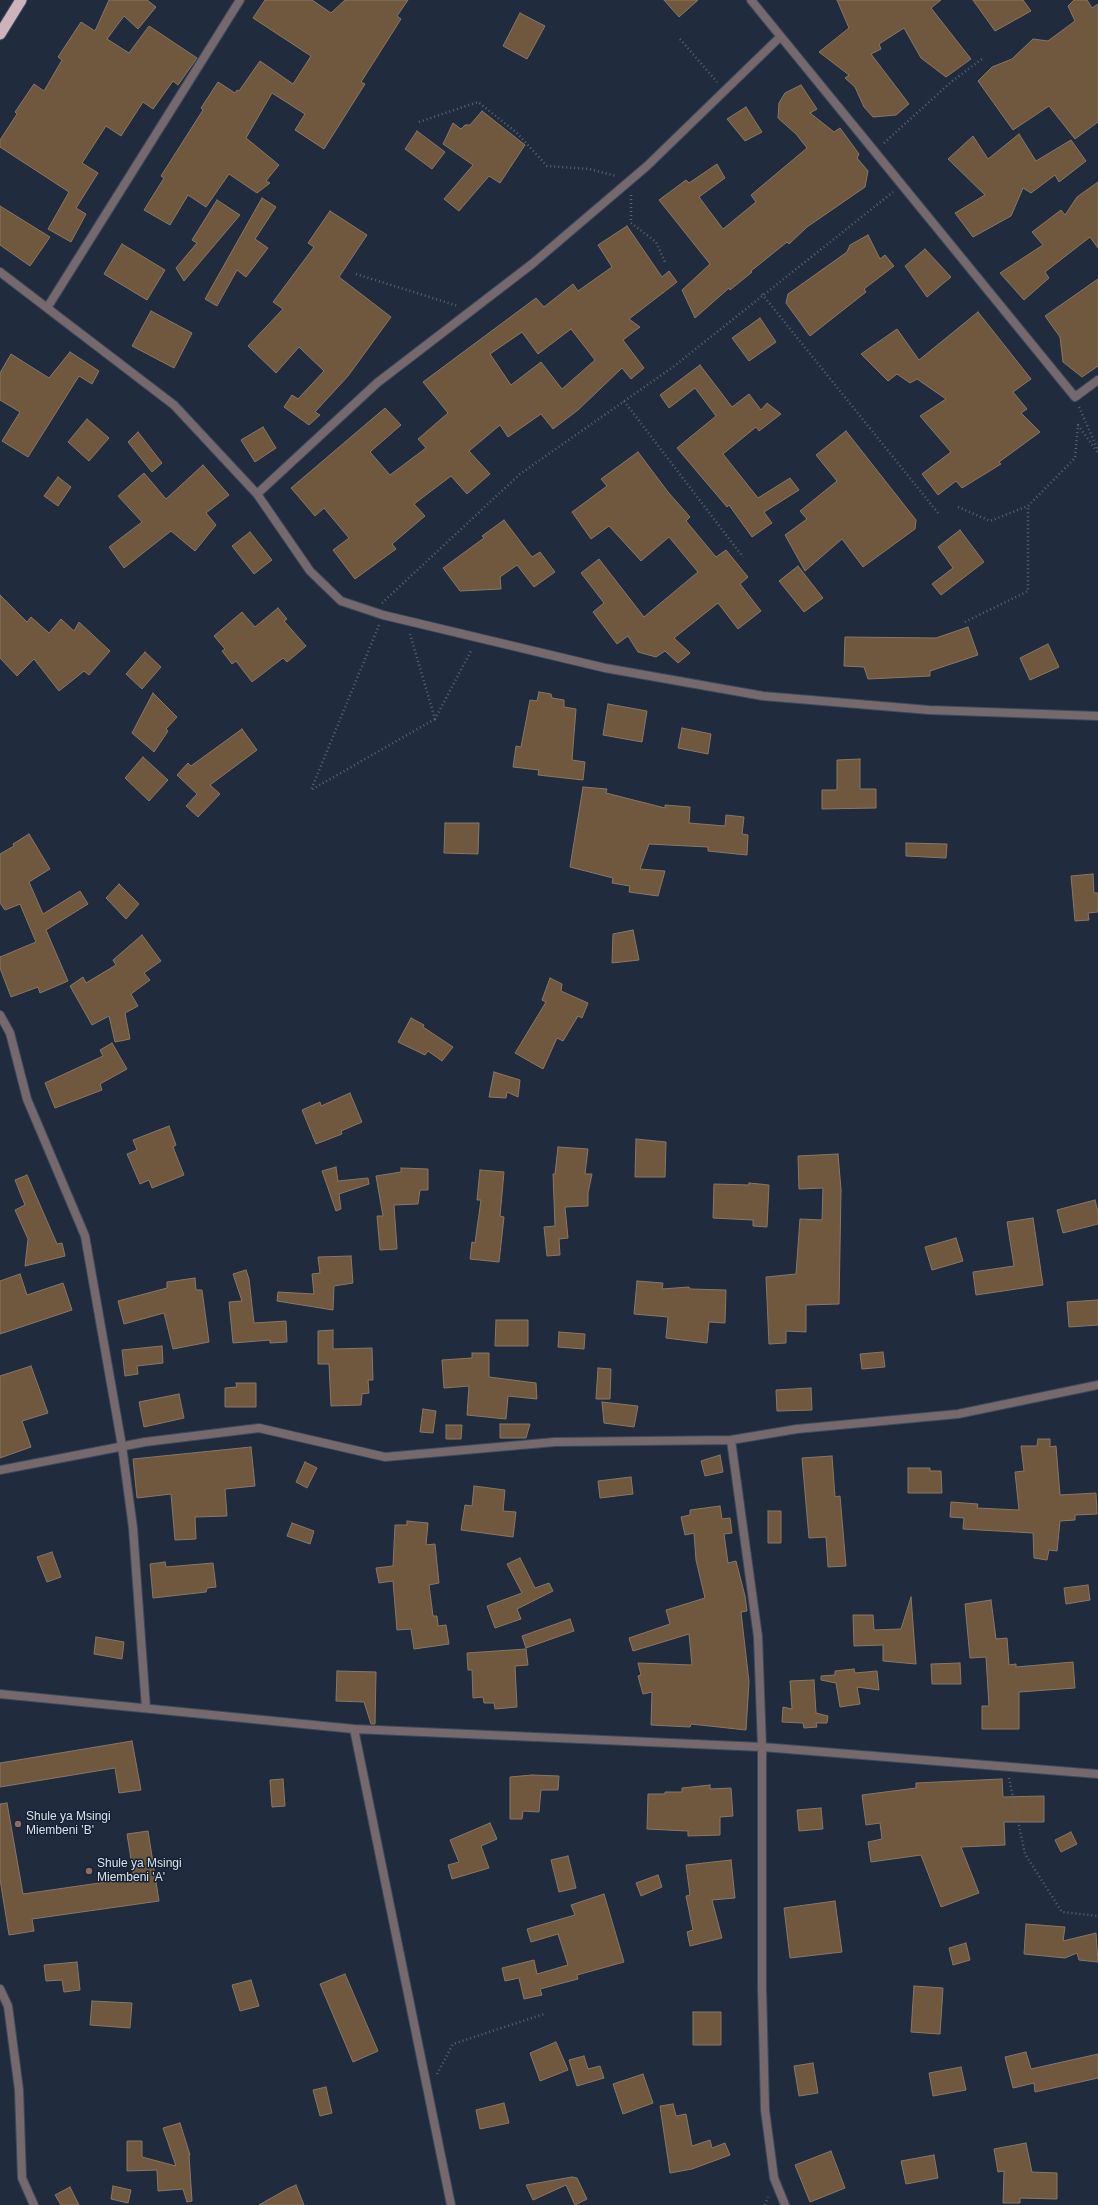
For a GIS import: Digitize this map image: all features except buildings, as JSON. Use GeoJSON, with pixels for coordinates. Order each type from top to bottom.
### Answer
{"type":"FeatureCollection","features":[{"type":"Feature","properties":{"kind":"highway"},"geometry":{"type":"LineString","coordinates":[[0,34],[21,0]]}},
{"type":"Feature","properties":{"kind":"street"},"geometry":{"type":"LineString","coordinates":[[46,308],[240,0]]}},
{"type":"Feature","properties":{"kind":"street"},"geometry":{"type":"LineString","coordinates":[[751,0],[1075,397],[1098,380]]}},
{"type":"Feature","properties":{"kind":"street"},"geometry":{"type":"LineString","coordinates":[[257,494],[377,383],[532,264],[631,180],[780,37]]}},
{"type":"Feature","properties":{"kind":"street"},"geometry":{"type":"LineString","coordinates":[[0,272],[174,405],[257,494],[310,571],[340,600],[373,612],[406,621],[605,668],[763,696],[928,710],[1098,716]]}},
{"type":"Feature","properties":{"kind":"street"},"geometry":{"type":"LineString","coordinates":[[0,1015],[10,1033],[27,1099],[85,1236],[122,1446],[133,1528],[146,1708]]}},
{"type":"Feature","properties":{"kind":"street"},"geometry":{"type":"LineString","coordinates":[[0,1470],[122,1446],[259,1428],[385,1458],[555,1442],[731,1440],[797,1429],[958,1414],[1098,1385]]}},
{"type":"Feature","properties":{"kind":"street"},"geometry":{"type":"LineString","coordinates":[[731,1440],[758,1637],[762,1747],[762,1988],[765,2110],[774,2178],[786,2205]]}},
{"type":"Feature","properties":{"kind":"street"},"geometry":{"type":"LineString","coordinates":[[0,1694],[354,1729],[762,1747],[1098,1774]]}},
{"type":"Feature","properties":{"kind":"street"},"geometry":{"type":"LineString","coordinates":[[354,1729],[451,2205]]}},
{"type":"Feature","properties":{"kind":"street"},"geometry":{"type":"LineString","coordinates":[[0,1989],[8,2006],[19,2090],[22,2178],[34,2205]]}},
{"type":"Feature","properties":{"kind":"path"},"geometry":{"type":"LineString","coordinates":[[680,39],[725,91]]}},
{"type":"Feature","properties":{"kind":"path"},"geometry":{"type":"LineString","coordinates":[[875,153],[950,82],[982,59]]}},
{"type":"Feature","properties":{"kind":"path"},"geometry":{"type":"LineString","coordinates":[[419,122],[478,102],[516,132],[546,166],[589,169],[631,180],[631,223],[656,242],[666,262]]}},
{"type":"Feature","properties":{"kind":"path"},"geometry":{"type":"LineString","coordinates":[[373,612],[437,550],[520,474],[673,367],[762,294],[902,186]]}},
{"type":"Feature","properties":{"kind":"path"},"geometry":{"type":"LineString","coordinates":[[356,274],[471,310]]}},
{"type":"Feature","properties":{"kind":"path"},"geometry":{"type":"LineString","coordinates":[[762,294],[938,513]]}},
{"type":"Feature","properties":{"kind":"path"},"geometry":{"type":"LineString","coordinates":[[1075,397],[1098,452]]}},
{"type":"Feature","properties":{"kind":"path"},"geometry":{"type":"LineString","coordinates":[[624,401],[743,557]]}},
{"type":"Feature","properties":{"kind":"path"},"geometry":{"type":"LineString","coordinates":[[958,507],[990,521],[1028,506],[1075,458],[1078,425],[1098,452]]}},
{"type":"Feature","properties":{"kind":"path"},"geometry":{"type":"LineString","coordinates":[[965,622],[1028,591],[1028,506]]}},
{"type":"Feature","properties":{"kind":"path"},"geometry":{"type":"LineString","coordinates":[[383,615],[311,790],[435,719],[478,638]]}},
{"type":"Feature","properties":{"kind":"path"},"geometry":{"type":"LineString","coordinates":[[406,621],[435,719]]}},
{"type":"Feature","properties":{"kind":"path"},"geometry":{"type":"LineString","coordinates":[[1006,1766],[1025,1854],[1062,1912],[1098,1916]]}},
{"type":"Feature","properties":{"kind":"path"},"geometry":{"type":"LineString","coordinates":[[428,2090],[453,2044],[544,2014]]}},
{"type":"Feature","properties":{"kind":"place","name":"Shule ya Msingi Miembeni 'B'"},"geometry":{"type":"Point","coordinates":[18,1824]}},
{"type":"Feature","properties":{"kind":"place","name":"Shule ya Msingi Miembeni 'A'"},"geometry":{"type":"Point","coordinates":[89,1871]}}]}
